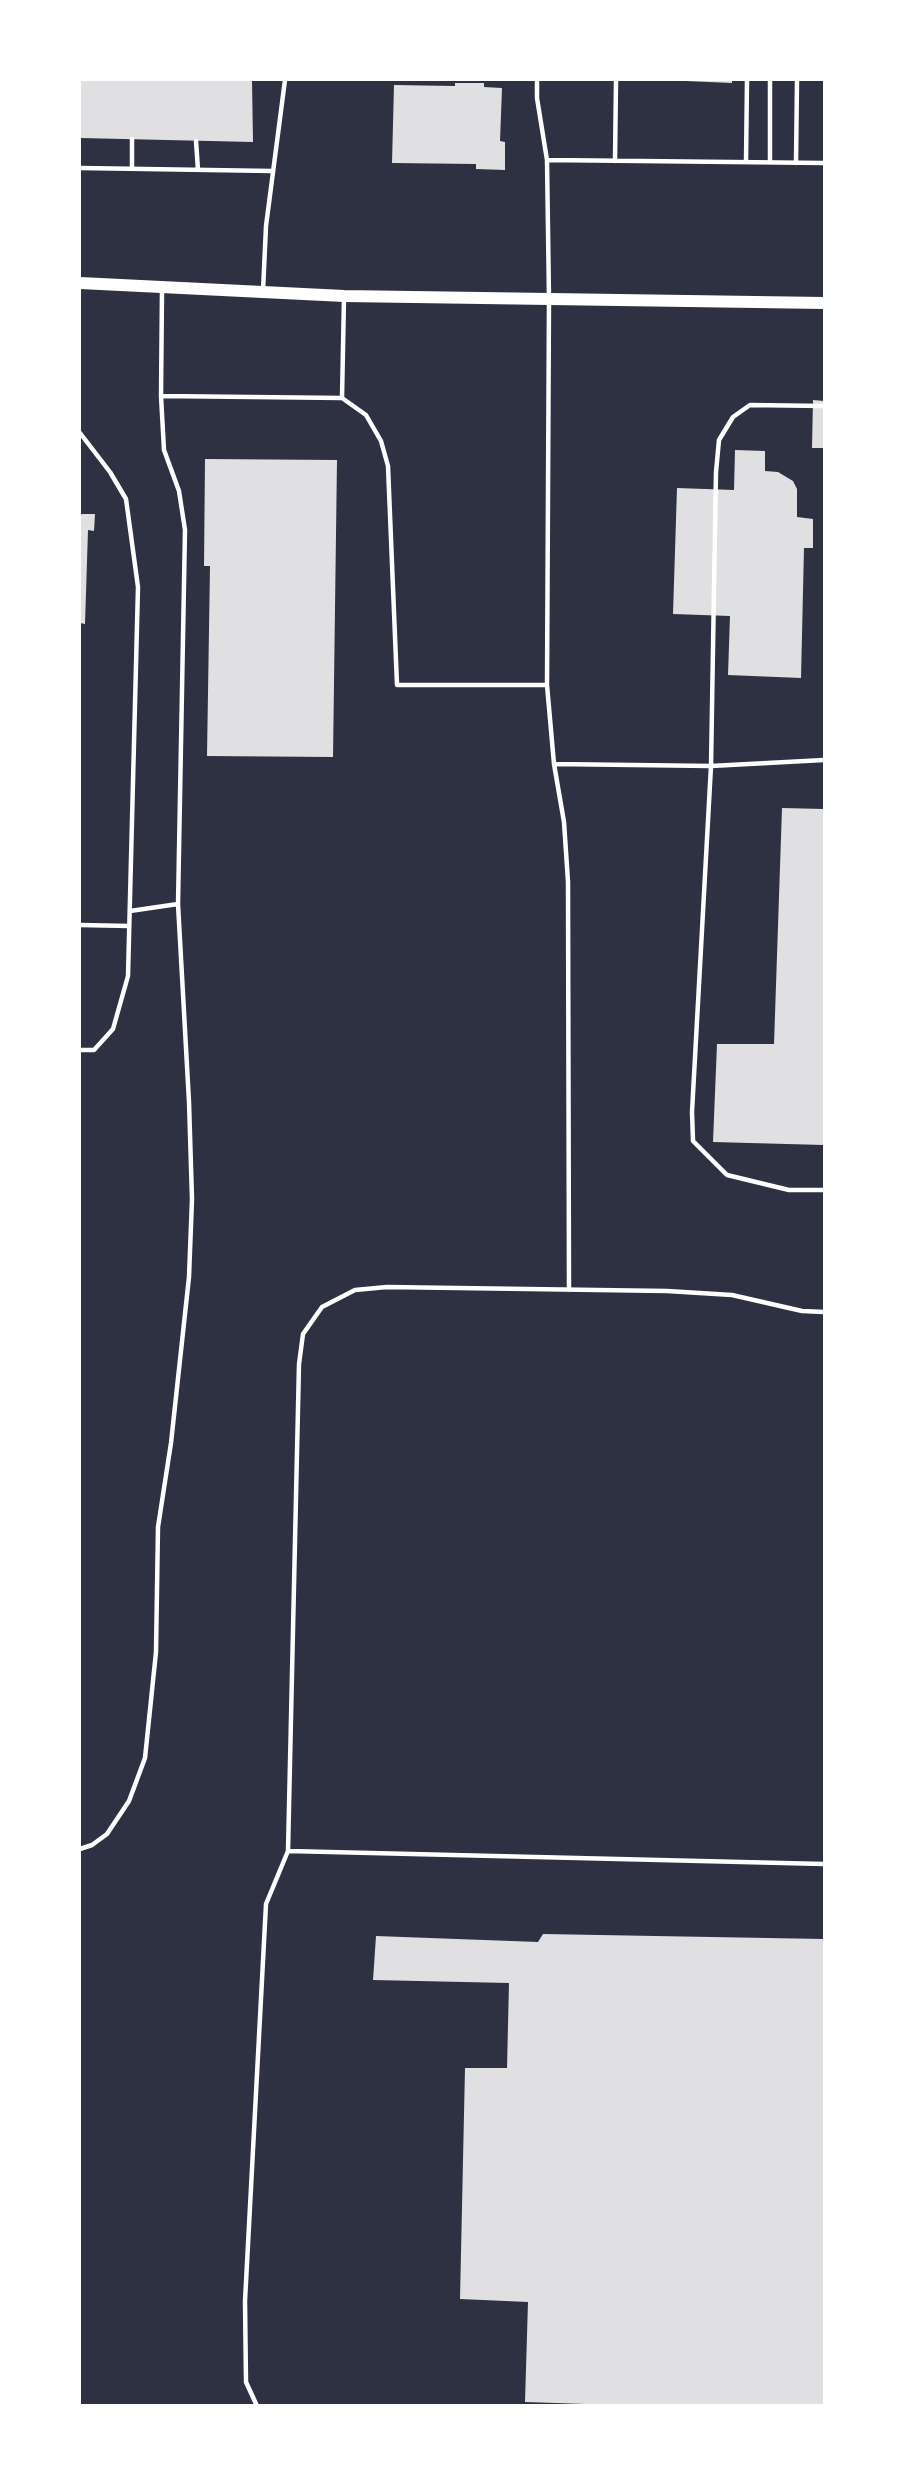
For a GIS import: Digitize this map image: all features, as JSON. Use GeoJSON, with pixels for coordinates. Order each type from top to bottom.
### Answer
{"type":"FeatureCollection","features":[{"type":"Feature","properties":{"kind":"main road"},"geometry":{"type":"LineString","coordinates":[[80,283],[344,296],[825,303]]}},
{"type":"Feature","properties":{"kind":"lane"},"geometry":{"type":"LineString","coordinates":[[263,292],[266,226],[285,80]]}},
{"type":"Feature","properties":{"kind":"lane"},"geometry":{"type":"LineString","coordinates":[[537,80],[537,98],[547,160],[549,299],[547,685],[554,764],[564,822],[568,882],[569,1290]]}},
{"type":"Feature","properties":{"kind":"lane"},"geometry":{"type":"LineString","coordinates":[[615,161],[616,80]]}},
{"type":"Feature","properties":{"kind":"lane"},"geometry":{"type":"LineString","coordinates":[[746,162],[747,80]]}},
{"type":"Feature","properties":{"kind":"lane"},"geometry":{"type":"LineString","coordinates":[[770,80],[770,162]]}},
{"type":"Feature","properties":{"kind":"lane"},"geometry":{"type":"LineString","coordinates":[[796,163],[797,80]]}},
{"type":"Feature","properties":{"kind":"lane"},"geometry":{"type":"LineString","coordinates":[[132,139],[132,169]]}},
{"type":"Feature","properties":{"kind":"lane"},"geometry":{"type":"LineString","coordinates":[[196,141],[198,170]]}},
{"type":"Feature","properties":{"kind":"lane"},"geometry":{"type":"LineString","coordinates":[[547,160],[825,163]]}},
{"type":"Feature","properties":{"kind":"lane"},"geometry":{"type":"LineString","coordinates":[[80,168],[272,171]]}},
{"type":"Feature","properties":{"kind":"lane"},"geometry":{"type":"LineString","coordinates":[[80,1849],[92,1845],[107,1834],[129,1801],[145,1758],[155,1664],[158,1527],[181,1358],[189,1276],[192,1210],[189,1102],[178,904],[185,530],[179,491],[164,450],[160,396],[162,287]]}},
{"type":"Feature","properties":{"kind":"lane"},"geometry":{"type":"LineString","coordinates":[[342,398],[344,296]]}},
{"type":"Feature","properties":{"kind":"lane"},"geometry":{"type":"LineString","coordinates":[[160,396],[342,398],[366,416],[381,441],[388,466],[397,685],[547,685]]}},
{"type":"Feature","properties":{"kind":"lane"},"geometry":{"type":"LineString","coordinates":[[825,406],[750,405],[733,417],[719,440],[716,484],[711,766],[692,1112],[693,1141],[727,1175],[789,1190],[825,1190]]}},
{"type":"Feature","properties":{"kind":"lane"},"geometry":{"type":"LineString","coordinates":[[80,433],[110,472],[126,499],[138,587],[128,976],[113,1029],[94,1050],[80,1050]]}},
{"type":"Feature","properties":{"kind":"lane"},"geometry":{"type":"LineString","coordinates":[[554,764],[711,766],[825,760]]}},
{"type":"Feature","properties":{"kind":"lane"},"geometry":{"type":"LineString","coordinates":[[130,911],[178,904]]}},
{"type":"Feature","properties":{"kind":"lane"},"geometry":{"type":"LineString","coordinates":[[80,926],[129,926]]}},
{"type":"Feature","properties":{"kind":"lane"},"geometry":{"type":"LineString","coordinates":[[257,2406],[246,2382],[245,2301],[266,1904],[288,1851],[298,1364],[303,1334],[322,1307],[355,1290],[387,1287],[667,1291],[732,1295],[802,1311],[825,1312]]}},
{"type":"Feature","properties":{"kind":"lane"},"geometry":{"type":"LineString","coordinates":[[288,1851],[825,1864]]}},
{"type":"Feature","properties":{"kind":"building"},"geometry":{"type":"Polygon","coordinates":[[[80,80],[252,80],[253,142],[80,138],[80,80]]]}},
{"type":"Feature","properties":{"kind":"building"},"geometry":{"type":"Polygon","coordinates":[[[732,80],[732,83],[686,81],[732,80]]]}},
{"type":"Feature","properties":{"kind":"building"},"geometry":{"type":"Polygon","coordinates":[[[455,83],[484,83],[484,87],[502,88],[500,141],[505,142],[505,170],[476,169],[476,164],[392,163],[394,85],[455,86],[455,83]]]}},
{"type":"Feature","properties":{"kind":"building"},"geometry":{"type":"Polygon","coordinates":[[[813,400],[824,401],[824,448],[812,448],[813,400]]]}},
{"type":"Feature","properties":{"kind":"building"},"geometry":{"type":"Polygon","coordinates":[[[735,450],[765,451],[765,471],[778,472],[793,481],[797,489],[797,517],[813,519],[813,548],[804,548],[801,678],[728,675],[730,616],[673,614],[677,488],[734,490],[735,450]]]}},
{"type":"Feature","properties":{"kind":"building"},"geometry":{"type":"Polygon","coordinates":[[[205,459],[337,460],[333,757],[207,756],[210,566],[204,566],[205,459]]]}},
{"type":"Feature","properties":{"kind":"building"},"geometry":{"type":"Polygon","coordinates":[[[80,514],[95,514],[94,531],[88,530],[85,624],[80,623],[80,514]]]}},
{"type":"Feature","properties":{"kind":"building"},"geometry":{"type":"Polygon","coordinates":[[[782,808],[824,809],[824,1145],[713,1142],[717,1044],[774,1044],[782,808]]]}},
{"type":"Feature","properties":{"kind":"building"},"geometry":{"type":"Polygon","coordinates":[[[543,1934],[824,1939],[824,2406],[646,2406],[525,2402],[528,2302],[460,2299],[465,2068],[507,2068],[509,1983],[373,1980],[376,1936],[538,1942],[543,1934]]]}}]}
